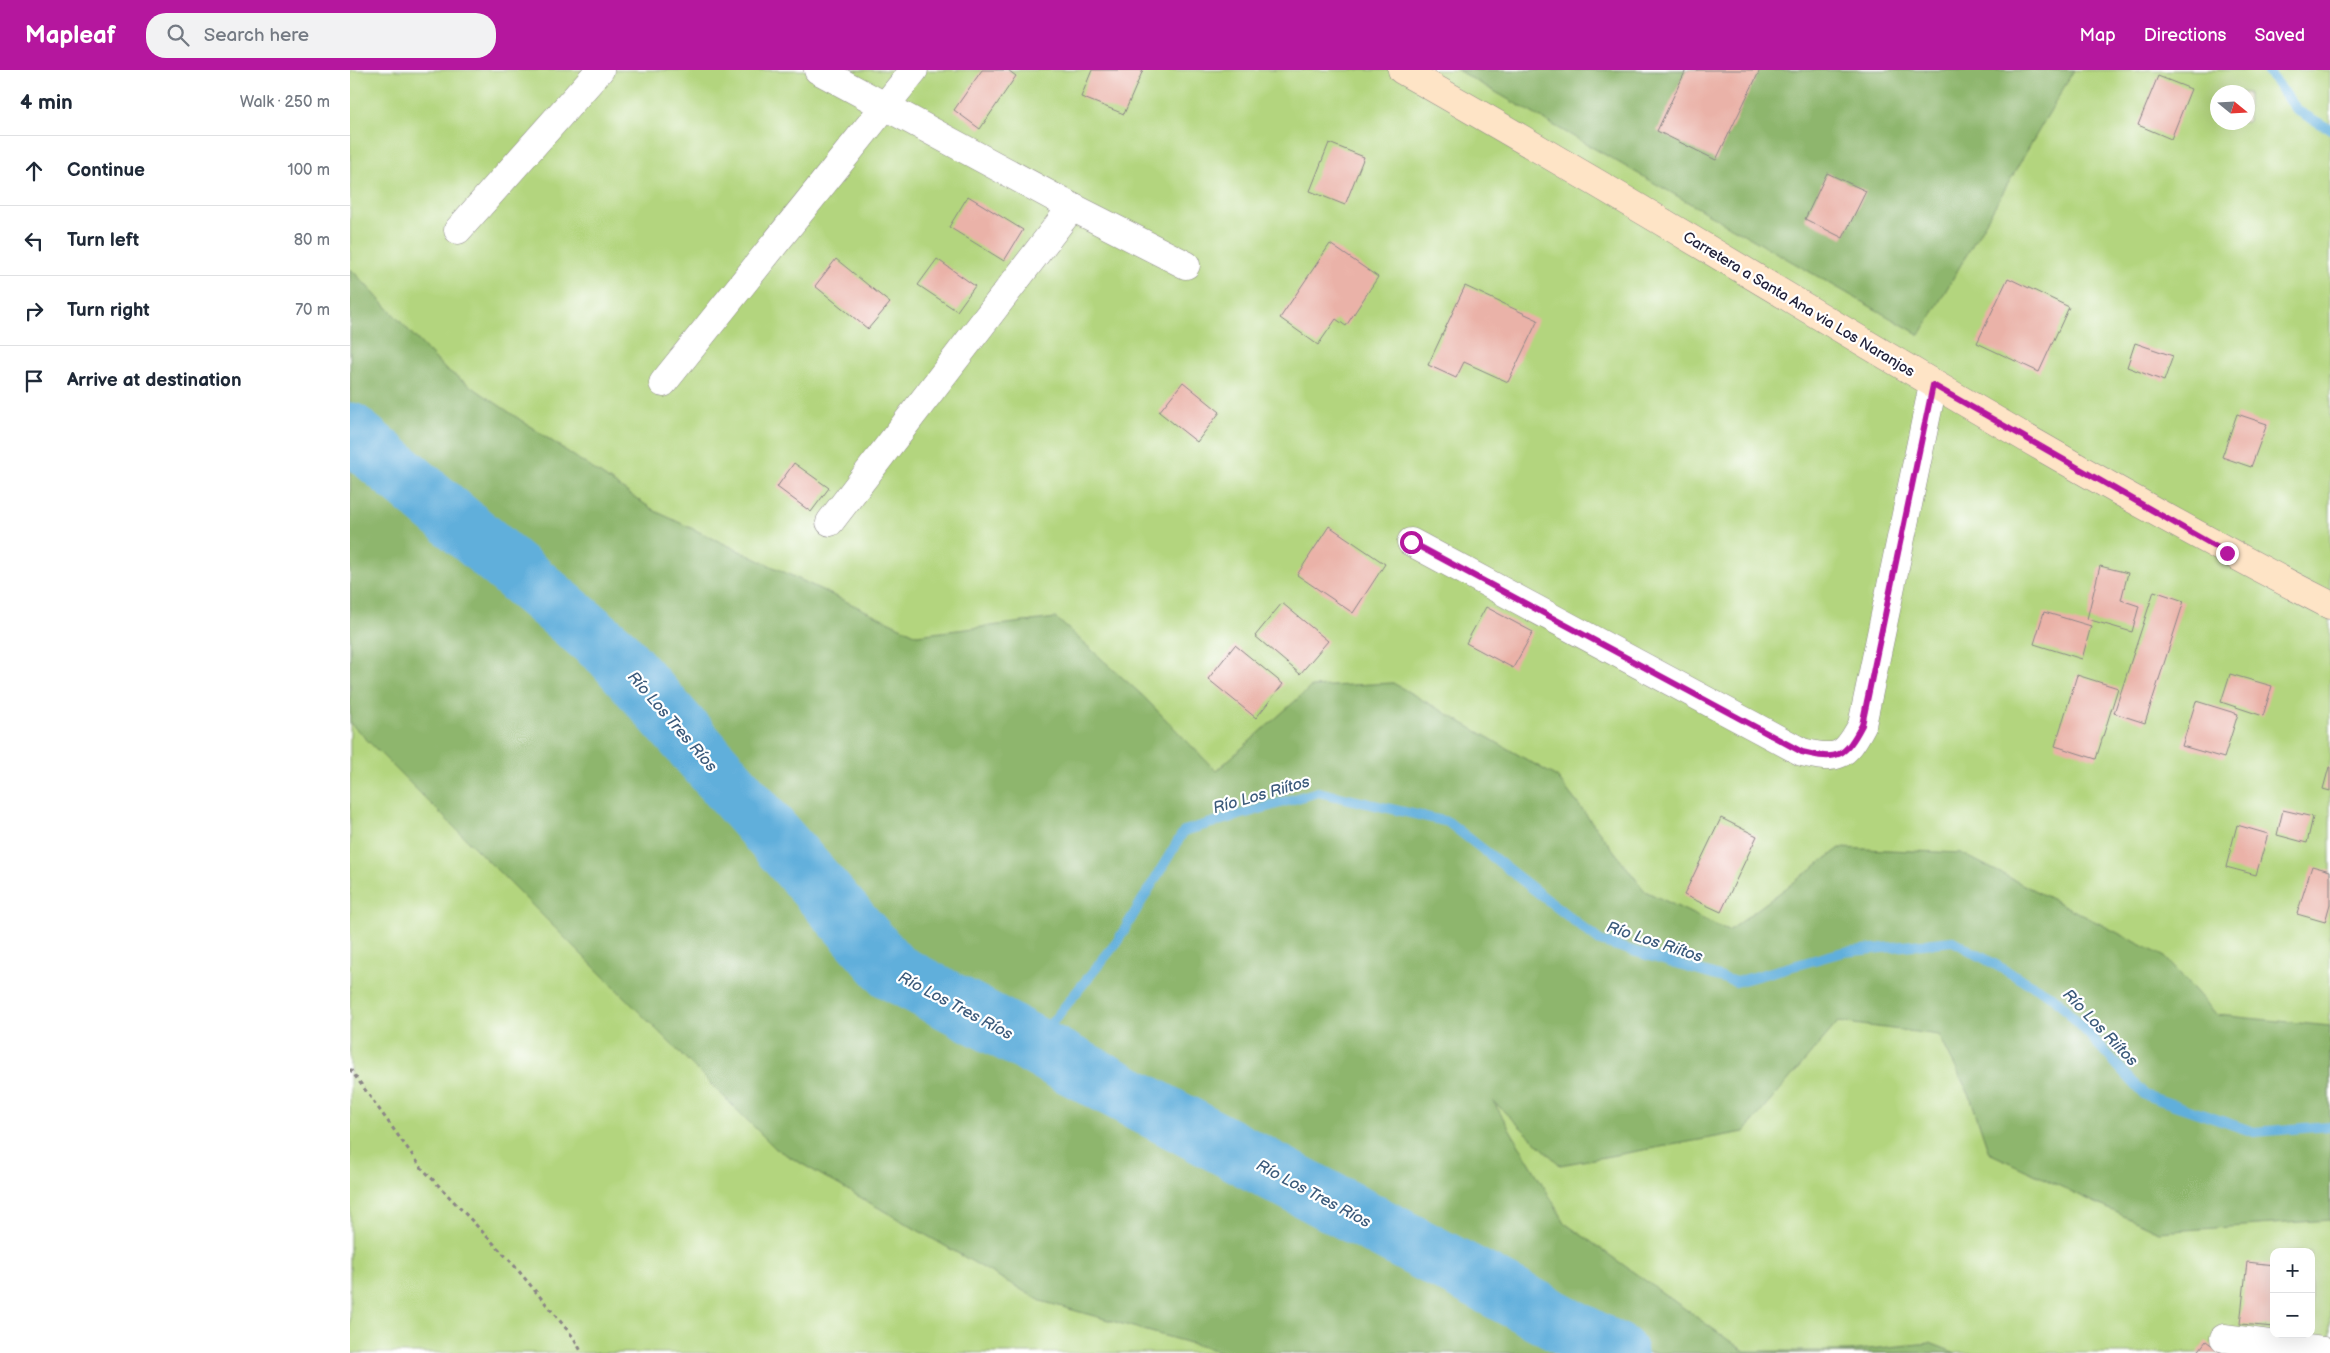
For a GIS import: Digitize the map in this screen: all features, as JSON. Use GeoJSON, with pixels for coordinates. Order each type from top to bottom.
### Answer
{"type":"FeatureCollection","features":[{"type":"Feature","properties":{"kind":"main road","name":"Carretera a Santa Ana via Los Naranjos"},"geometry":{"type":"LineString","coordinates":[[1402,70],[1540,148],[1933,385],[2227,553],[2330,605]]}},
{"type":"Feature","properties":{"kind":"street"},"geometry":{"type":"LineString","coordinates":[[458,230],[600,70]]}},
{"type":"Feature","properties":{"kind":"street"},"geometry":{"type":"LineString","coordinates":[[818,70],[1072,207],[1186,264]]}},
{"type":"Feature","properties":{"kind":"street"},"geometry":{"type":"LineString","coordinates":[[663,383],[914,70]]}},
{"type":"Feature","properties":{"kind":"street"},"geometry":{"type":"LineString","coordinates":[[830,522],[1072,207]]}},
{"type":"Feature","properties":{"kind":"street"},"geometry":{"type":"LineString","coordinates":[[1411,542],[1802,752],[1827,758],[1849,749],[1862,725],[1933,385]]}},
{"type":"Feature","properties":{"kind":"street"},"geometry":{"type":"LineString","coordinates":[[2224,1338],[2330,1352]]}},
{"type":"Feature","properties":{"kind":"path"},"geometry":{"type":"LineString","coordinates":[[350,1069],[420,1167],[514,1264],[574,1338],[582,1353]]}},
{"type":"Feature","properties":{"kind":"green space"},"geometry":{"type":"Polygon","coordinates":[[[350,70],[2330,70],[2330,1353],[350,1353],[350,70]]]}},
{"type":"Feature","properties":{"kind":"green space"},"geometry":{"type":"Polygon","coordinates":[[[1457,70],[2074,70],[1920,335],[1457,70]]]}},
{"type":"Feature","properties":{"kind":"green space"},"geometry":{"type":"Polygon","coordinates":[[[350,268],[444,368],[655,511],[917,635],[1056,618],[1143,696],[1216,771],[1311,687],[1393,683],[1557,777],[1645,891],[1728,931],[1840,848],[1961,853],[2165,957],[2217,1015],[2330,1026],[2330,1220],[2158,1232],[1989,1153],[1970,1096],[1939,1035],[1838,1022],[1744,1132],[1560,1165],[1493,1101],[1566,1224],[1744,1351],[1848,1351],[1930,1343],[1956,1353],[1225,1353],[1041,1301],[776,1149],[350,723],[350,268]]]}},
{"type":"Feature","properties":{"kind":"building"},"geometry":{"type":"Polygon","coordinates":[[[982,70],[1008,70],[1016,76],[980,129],[954,110],[982,70]]]}},
{"type":"Feature","properties":{"kind":"building"},"geometry":{"type":"Polygon","coordinates":[[[1092,70],[1143,70],[1124,114],[1081,97],[1092,70]]]}},
{"type":"Feature","properties":{"kind":"building"},"geometry":{"type":"Polygon","coordinates":[[[1686,70],[1760,70],[1716,160],[1657,131],[1686,70]]]}},
{"type":"Feature","properties":{"kind":"building"},"geometry":{"type":"Polygon","coordinates":[[[2158,76],[2191,89],[2171,139],[2138,125],[2158,76]]]}},
{"type":"Feature","properties":{"kind":"building"},"geometry":{"type":"Polygon","coordinates":[[[1329,143],[1364,157],[1345,205],[1310,191],[1329,143]]]}},
{"type":"Feature","properties":{"kind":"building"},"geometry":{"type":"Polygon","coordinates":[[[1827,173],[1866,191],[1843,238],[1805,219],[1827,173]]]}},
{"type":"Feature","properties":{"kind":"building"},"geometry":{"type":"Polygon","coordinates":[[[968,196],[1023,230],[1004,261],[949,227],[968,196]]]}},
{"type":"Feature","properties":{"kind":"building"},"geometry":{"type":"Polygon","coordinates":[[[1330,244],[1378,277],[1346,326],[1336,319],[1318,345],[1280,318],[1330,244]]]}},
{"type":"Feature","properties":{"kind":"building"},"geometry":{"type":"Polygon","coordinates":[[[836,259],[890,303],[868,329],[815,286],[836,259]]]}},
{"type":"Feature","properties":{"kind":"building"},"geometry":{"type":"Polygon","coordinates":[[[937,259],[975,286],[957,311],[918,285],[937,259]]]}},
{"type":"Feature","properties":{"kind":"building"},"geometry":{"type":"Polygon","coordinates":[[[2008,278],[2069,307],[2039,372],[1977,343],[2008,278]]]}},
{"type":"Feature","properties":{"kind":"building"},"geometry":{"type":"Polygon","coordinates":[[[1465,286],[1538,320],[1508,382],[1464,362],[1456,378],[1428,365],[1465,286]]]}},
{"type":"Feature","properties":{"kind":"building"},"geometry":{"type":"Polygon","coordinates":[[[2135,343],[2173,356],[2164,381],[2127,367],[2135,343]]]}},
{"type":"Feature","properties":{"kind":"building"},"geometry":{"type":"Polygon","coordinates":[[[1183,382],[1220,412],[1197,442],[1159,412],[1183,382]]]}},
{"type":"Feature","properties":{"kind":"building"},"geometry":{"type":"Polygon","coordinates":[[[2237,414],[2267,424],[2251,467],[2222,457],[2237,414]]]}},
{"type":"Feature","properties":{"kind":"building"},"geometry":{"type":"Polygon","coordinates":[[[794,463],[829,488],[811,512],[777,487],[794,463]]]}},
{"type":"Feature","properties":{"kind":"building"},"geometry":{"type":"Polygon","coordinates":[[[1329,526],[1385,564],[1353,613],[1297,575],[1329,526]]]}},
{"type":"Feature","properties":{"kind":"building"},"geometry":{"type":"Polygon","coordinates":[[[2100,566],[2128,573],[2121,600],[2139,606],[2132,632],[2087,619],[2100,566]]]}},
{"type":"Feature","properties":{"kind":"building"},"geometry":{"type":"Polygon","coordinates":[[[2154,591],[2184,601],[2145,723],[2114,713],[2154,591]]]}},
{"type":"Feature","properties":{"kind":"building"},"geometry":{"type":"Polygon","coordinates":[[[1282,603],[1328,641],[1300,674],[1255,636],[1282,603]]]}},
{"type":"Feature","properties":{"kind":"building"},"geometry":{"type":"Polygon","coordinates":[[[1486,607],[1533,632],[1513,668],[1466,643],[1486,607]]]}},
{"type":"Feature","properties":{"kind":"building"},"geometry":{"type":"Polygon","coordinates":[[[2044,612],[2091,626],[2082,659],[2034,644],[2044,612]]]}},
{"type":"Feature","properties":{"kind":"building"},"geometry":{"type":"Polygon","coordinates":[[[1235,645],[1283,684],[1256,718],[1208,679],[1235,645]]]}},
{"type":"Feature","properties":{"kind":"building"},"geometry":{"type":"Polygon","coordinates":[[[2230,674],[2272,686],[2263,716],[2221,702],[2230,674]]]}},
{"type":"Feature","properties":{"kind":"building"},"geometry":{"type":"Polygon","coordinates":[[[2077,675],[2118,688],[2096,759],[2055,746],[2077,675]]]}},
{"type":"Feature","properties":{"kind":"building"},"geometry":{"type":"Polygon","coordinates":[[[2196,701],[2238,714],[2224,758],[2182,746],[2196,701]]]}},
{"type":"Feature","properties":{"kind":"building"},"geometry":{"type":"Polygon","coordinates":[[[2330,767],[2330,791],[2323,789],[2330,767]]]}},
{"type":"Feature","properties":{"kind":"building"},"geometry":{"type":"Polygon","coordinates":[[[2283,810],[2313,817],[2307,843],[2277,835],[2283,810]]]}},
{"type":"Feature","properties":{"kind":"building"},"geometry":{"type":"Polygon","coordinates":[[[1721,818],[1757,836],[1721,912],[1684,895],[1721,818]]]}},
{"type":"Feature","properties":{"kind":"building"},"geometry":{"type":"Polygon","coordinates":[[[2237,825],[2268,834],[2256,875],[2226,867],[2237,825]]]}},
{"type":"Feature","properties":{"kind":"building"},"geometry":{"type":"Polygon","coordinates":[[[2312,866],[2330,871],[2330,904],[2325,922],[2297,914],[2312,866]]]}},
{"type":"Feature","properties":{"kind":"building"},"geometry":{"type":"Polygon","coordinates":[[[2247,1262],[2270,1265],[2270,1327],[2240,1324],[2247,1262]]]}},
{"type":"Feature","properties":{"kind":"building"},"geometry":{"type":"Polygon","coordinates":[[[2206,1341],[2222,1353],[2197,1353],[2206,1341]]]}},
{"type":"Feature","properties":{"kind":"waterway"},"geometry":{"type":"LineString","coordinates":[[2267,70],[2298,111],[2330,129]]}},
{"type":"Feature","properties":{"kind":"waterway","name":"Río Los Tres Ríos"},"geometry":{"type":"LineString","coordinates":[[350,432],[612,652],[892,971],[1618,1353]]}},
{"type":"Feature","properties":{"kind":"waterway","name":"Río Los Riítos"},"geometry":{"type":"LineString","coordinates":[[1033,1046],[1117,942],[1184,831],[1318,792],[1448,822],[1600,941],[1736,982],[1843,952],[1953,941],[2055,998],[2145,1095],[2254,1132],[2330,1126]]}},
{"type":"Feature","properties":{"kind":"route"},"geometry":{"type":"LineString","coordinates":[[1411,542],[1802,752],[1827,758],[1849,749],[1862,725],[1933,385],[2227,553]]}}]}
